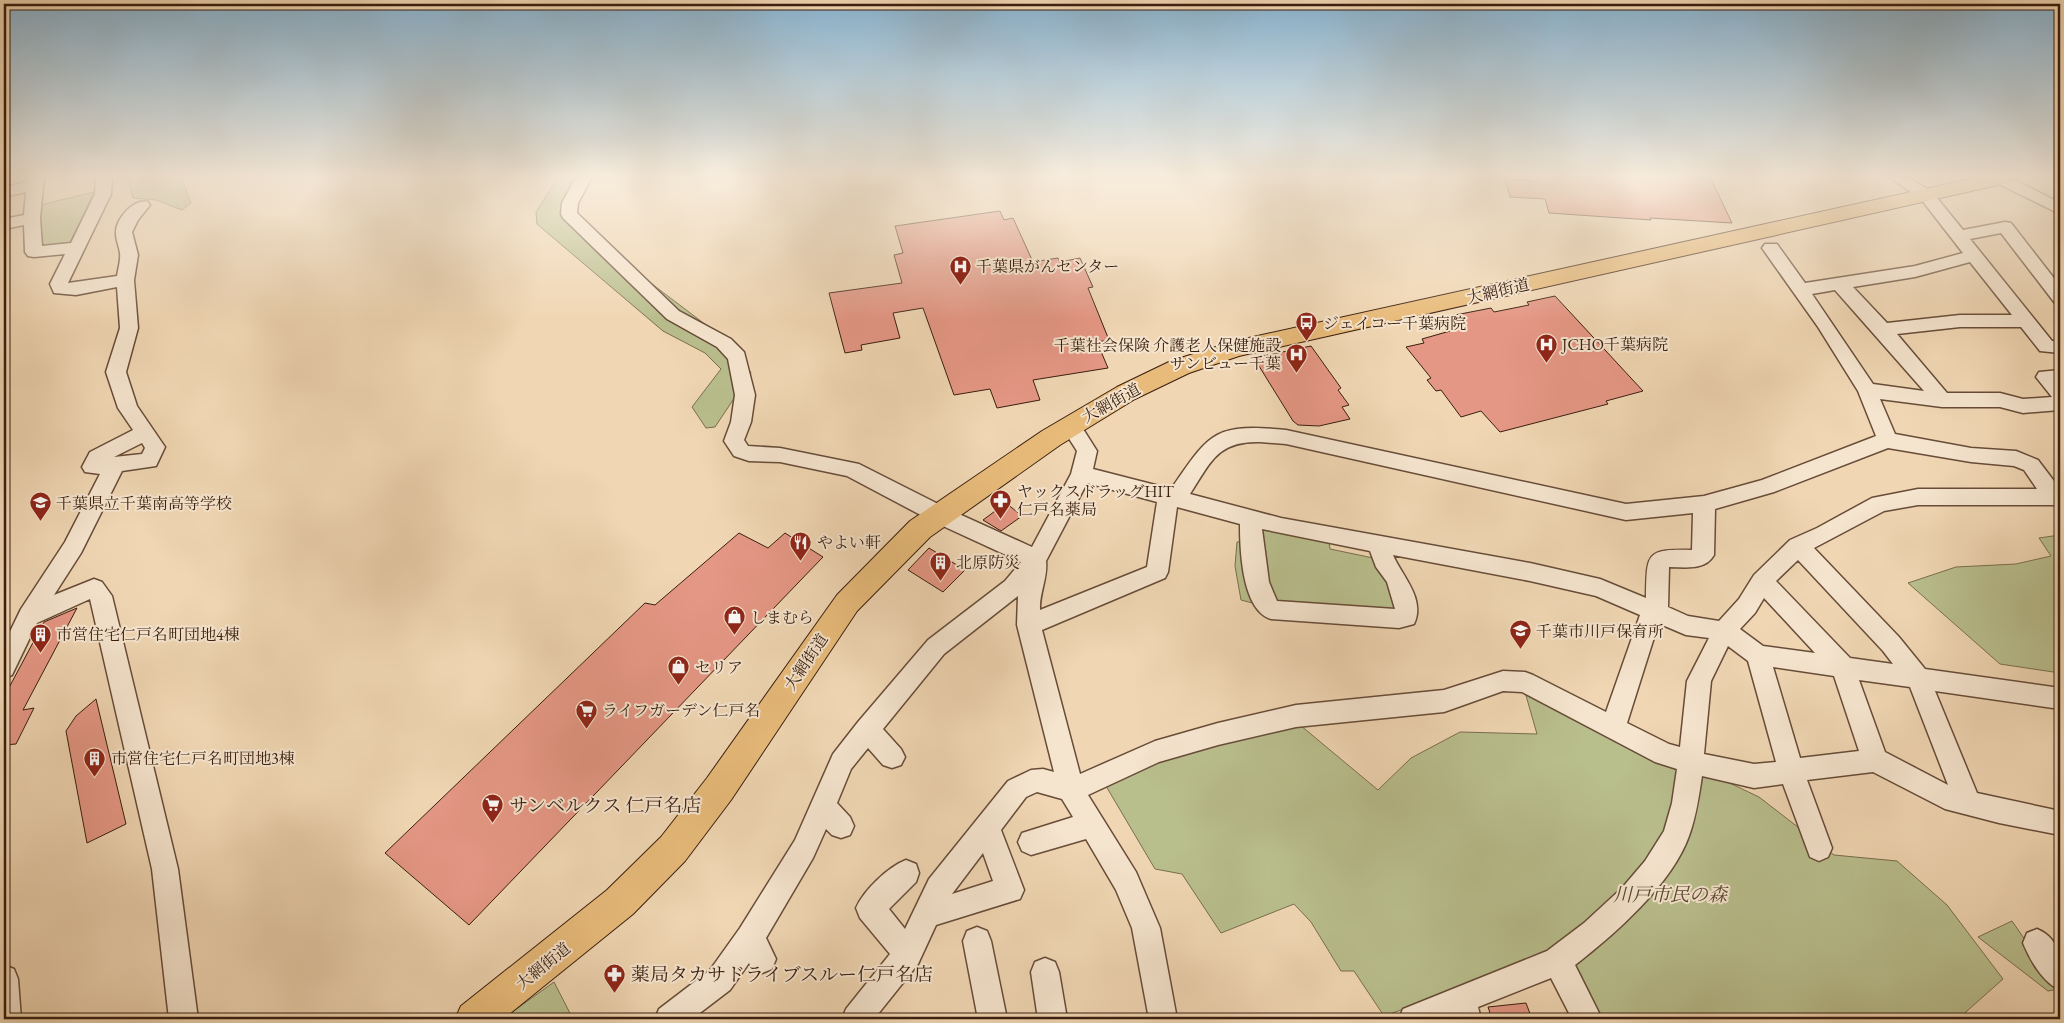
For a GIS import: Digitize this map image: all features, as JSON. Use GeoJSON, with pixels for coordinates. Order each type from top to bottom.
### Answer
{"type":"FeatureCollection","features":[{"type":"Feature","properties":{"kind":"main road","name":"大網街道"},"geometry":{"type":"LineString","coordinates":[[474,1019],[620,902],[673,849],[719,789],[847,603],[894,553],[984,482],[1071,426],[1126,394],[1180,367],[1235,349],[1797,225]]}},
{"type":"Feature","properties":{"kind":"street"},"geometry":{"type":"LineString","coordinates":[[32,225],[34,252],[78,247]]}},
{"type":"Feature","properties":{"kind":"street"},"geometry":{"type":"LineString","coordinates":[[88,225],[58,284],[60,289],[76,289],[125,280]]}},
{"type":"Feature","properties":{"kind":"street"},"geometry":{"type":"LineString","coordinates":[[4,668],[29,616],[74,547],[114,466],[92,467],[97,458],[144,433],[128,408],[116,372],[129,328],[125,280],[129,255],[124,232],[127,225]]}},
{"type":"Feature","properties":{"kind":"street"},"geometry":{"type":"LineString","coordinates":[[580,225],[673,315],[724,343],[737,357],[745,395],[741,422],[734,441],[737,447],[749,454],[780,455],[852,469],[940,515],[1027,554],[1035,561],[1036,572],[1028,600],[1029,624],[1071,790],[1090,825],[1126,881],[1146,928],[1163,1019]]}},
{"type":"Feature","properties":{"kind":"street"},"geometry":{"type":"LineString","coordinates":[[1951,225],[2047,347],[2060,347]]}},
{"type":"Feature","properties":{"kind":"street"},"geometry":{"type":"LineString","coordinates":[[1961,236],[2005,227],[2060,298]]}},
{"type":"Feature","properties":{"kind":"street"},"geometry":{"type":"LineString","coordinates":[[1771,248],[1824,323],[1867,390],[1887,440]]}},
{"type":"Feature","properties":{"kind":"street"},"geometry":{"type":"LineString","coordinates":[[1800,290],[1840,285],[1916,271],[1974,255]]}},
{"type":"Feature","properties":{"kind":"street"},"geometry":{"type":"LineString","coordinates":[[1840,285],[1883,330],[1942,400]]}},
{"type":"Feature","properties":{"kind":"street"},"geometry":{"type":"LineString","coordinates":[[1883,330],[1960,321],[2025,321]]}},
{"type":"Feature","properties":{"kind":"street"},"geometry":{"type":"LineString","coordinates":[[1867,390],[1942,400],[2000,400],[2023,406],[2058,403],[2046,377],[2060,377]]}},
{"type":"Feature","properties":{"kind":"street"},"geometry":{"type":"LineString","coordinates":[[669,1019],[720,980],[756,949],[804,849],[842,762],[867,730],[936,647],[1013,587],[1035,561],[1081,474],[1087,451],[1071,426]]}},
{"type":"Feature","properties":{"kind":"street"},"geometry":{"type":"LineString","coordinates":[[1029,624],[1157,572],[1172,499],[1216,444],[1235,436],[1259,434],[1286,437],[1626,512],[1704,504],[1767,486],[1887,440],[1970,455],[2016,459],[2031,465],[2057,497]]}},
{"type":"Feature","properties":{"kind":"street"},"geometry":{"type":"LineString","coordinates":[[1081,474],[1251,520],[1530,572],[1600,588],[1686,625],[1724,631],[1758,655],[2060,698]]}},
{"type":"Feature","properties":{"kind":"street"},"geometry":{"type":"LineString","coordinates":[[1413,1019],[1464,1010],[1557,961],[1594,933],[1632,897],[1654,870],[1676,836],[1685,803],[1699,682],[1724,631],[1747,606],[1762,581],[1798,546],[1825,534],[1879,504],[1918,497],[2057,497]]}},
{"type":"Feature","properties":{"kind":"street"},"geometry":{"type":"LineString","coordinates":[[1613,729],[1647,623],[1657,612],[1658,564],[1664,558],[1695,559],[1703,555],[1704,504]]}},
{"type":"Feature","properties":{"kind":"street"},"geometry":{"type":"LineString","coordinates":[[1251,520],[1250,541],[1263,602],[1271,610],[1400,619],[1406,617],[1407,610],[1397,579],[1384,561],[1379,544]]}},
{"type":"Feature","properties":{"kind":"street"},"geometry":{"type":"LineString","coordinates":[[1798,546],[1891,644],[1918,677],[1968,804]]}},
{"type":"Feature","properties":{"kind":"street"},"geometry":{"type":"LineString","coordinates":[[1762,581],[1844,666],[1875,760]]}},
{"type":"Feature","properties":{"kind":"street"},"geometry":{"type":"LineString","coordinates":[[29,616],[94,588],[100,596],[165,869],[184,1019]]}},
{"type":"Feature","properties":{"kind":"street"},"geometry":{"type":"LineString","coordinates":[[1758,655],[1791,770],[1819,848]]}},
{"type":"Feature","properties":{"kind":"street"},"geometry":{"type":"LineString","coordinates":[[856,1019],[908,954],[939,888],[1017,789],[1027,781],[1035,779],[1071,790],[1155,752],[1218,734],[1296,716],[1444,701],[1511,680],[1525,682],[1648,748],[1691,762],[1754,776],[1875,760],[1946,798],[2060,823]]}},
{"type":"Feature","properties":{"kind":"street"},"geometry":{"type":"LineString","coordinates":[[867,730],[892,757]]}},
{"type":"Feature","properties":{"kind":"street"},"geometry":{"type":"LineString","coordinates":[[822,806],[841,826]]}},
{"type":"Feature","properties":{"kind":"street"},"geometry":{"type":"LineString","coordinates":[[1031,842],[1090,825]]}},
{"type":"Feature","properties":{"kind":"street"},"geometry":{"type":"LineString","coordinates":[[928,914],[1010,890],[986,827]]}},
{"type":"Feature","properties":{"kind":"street"},"geometry":{"type":"LineString","coordinates":[[906,873],[870,908],[908,954]]}},
{"type":"Feature","properties":{"kind":"street"},"geometry":{"type":"LineString","coordinates":[[977,941],[993,1019]]}},
{"type":"Feature","properties":{"kind":"street"},"geometry":{"type":"LineString","coordinates":[[1557,961],[1588,1019]]}},
{"type":"Feature","properties":{"kind":"street"},"geometry":{"type":"LineString","coordinates":[[1045,972],[1053,1019]]}},
{"type":"Feature","properties":{"kind":"street"},"geometry":{"type":"LineString","coordinates":[[4,979],[7,1019]]}},
{"type":"Feature","properties":{"kind":"green space"},"geometry":{"type":"Polygon","coordinates":[[[38,225],[79,225],[69,245],[35,247],[38,225]]]}},
{"type":"Feature","properties":{"kind":"green space"},"geometry":{"type":"Polygon","coordinates":[[[538,225],[574,225],[735,347],[751,373],[715,427],[706,428],[692,407],[721,369],[705,353],[663,331],[538,225]]]}},
{"type":"Feature","properties":{"kind":"green space"},"geometry":{"type":"Polygon","coordinates":[[[1262,527],[1329,541],[1330,549],[1378,559],[1401,610],[1272,601],[1259,543],[1262,527]]]}},
{"type":"Feature","properties":{"kind":"green space"},"geometry":{"type":"Polygon","coordinates":[[[2060,535],[2060,673],[2000,664],[1908,583],[1956,567],[2016,564],[2051,556],[2039,538],[2060,535]]]}},
{"type":"Feature","properties":{"kind":"green space"},"geometry":{"type":"Polygon","coordinates":[[[1246,541],[1260,605],[1241,600],[1235,566],[1237,542],[1246,541]]]}},
{"type":"Feature","properties":{"kind":"green space","name":"川戸市民の森"},"geometry":{"type":"Polygon","coordinates":[[[1523,685],[1759,797],[1834,855],[1897,861],[1947,905],[2003,979],[1958,1019],[1594,1019],[1560,954],[1384,1016],[1354,971],[1341,971],[1311,922],[1294,904],[1221,933],[1182,874],[1155,869],[1103,781],[1168,753],[1300,725],[1378,790],[1411,758],[1460,732],[1537,734],[1523,685]]]}},
{"type":"Feature","properties":{"kind":"green space"},"geometry":{"type":"Polygon","coordinates":[[[2012,921],[2059,989],[2048,991],[1978,937],[2012,921]]]}},
{"type":"Feature","properties":{"kind":"green space"},"geometry":{"type":"Polygon","coordinates":[[[554,982],[573,1019],[502,1019],[508,1015],[554,982]]]}},
{"type":"Feature","properties":{"kind":"building","name":"千葉県がんセンター"},"geometry":{"type":"Polygon","coordinates":[[[1016,225],[1033,262],[1058,258],[1060,262],[1080,258],[1093,287],[1088,288],[1109,340],[1097,342],[1108,368],[1033,380],[1040,400],[997,408],[990,389],[954,395],[923,308],[893,313],[900,338],[861,345],[862,350],[845,353],[829,293],[902,283],[894,255],[903,253],[895,226],[1016,225]]]}},
{"type":"Feature","properties":{"kind":"building","name":"JCHO千葉病院"},"geometry":{"type":"Polygon","coordinates":[[[1555,296],[1643,391],[1606,401],[1608,404],[1500,432],[1481,411],[1461,417],[1441,390],[1436,391],[1427,380],[1431,378],[1406,347],[1424,343],[1422,339],[1450,331],[1440,318],[1491,308],[1494,312],[1529,305],[1527,302],[1555,296]]]}},
{"type":"Feature","properties":{"kind":"building","name":"千葉社会保険 介護老人保健施設 サンビュー千葉"},"geometry":{"type":"Polygon","coordinates":[[[1311,346],[1341,388],[1338,390],[1349,405],[1342,407],[1350,419],[1319,426],[1298,425],[1293,421],[1254,358],[1311,346]]]}},
{"type":"Feature","properties":{"kind":"building","name":"ヤックスドラッグHIT 仁戸名薬局"},"geometry":{"type":"Polygon","coordinates":[[[1006,503],[1022,516],[1001,531],[983,520],[1006,503]]]}},
{"type":"Feature","properties":{"kind":"building","name":"ライフガーデン仁戸名"},"geometry":{"type":"Polygon","coordinates":[[[739,533],[768,548],[785,533],[823,557],[469,925],[385,853],[645,603],[655,605],[739,533]]]}},
{"type":"Feature","properties":{"kind":"building","name":"北原防災"},"geometry":{"type":"Polygon","coordinates":[[[929,548],[965,570],[943,592],[908,570],[929,548]]]}},
{"type":"Feature","properties":{"kind":"building","name":"市営住宅仁戸名町団地4棟"},"geometry":{"type":"Polygon","coordinates":[[[77,608],[23,710],[34,708],[16,744],[4,745],[4,697],[44,622],[77,608]]]}},
{"type":"Feature","properties":{"kind":"building","name":"市営住宅仁戸名町団地3棟"},"geometry":{"type":"Polygon","coordinates":[[[96,699],[126,824],[87,843],[66,731],[76,716],[96,699]]]}},
{"type":"Feature","properties":{"kind":"building"},"geometry":{"type":"Polygon","coordinates":[[[1526,1003],[1532,1019],[1492,1019],[1488,1007],[1526,1003]]]}},
{"type":"Feature","properties":{"kind":"place","name":"千葉県がんセンター"},"geometry":{"type":"Point","coordinates":[960,285]}},
{"type":"Feature","properties":{"kind":"place","name":"ジェイコー千葉病院"},"geometry":{"type":"Point","coordinates":[1307,342]}},
{"type":"Feature","properties":{"kind":"place","name":"JCHO千葉病院"},"geometry":{"type":"Point","coordinates":[1546,363]}},
{"type":"Feature","properties":{"kind":"place","name":"千葉社会保険 介護老人保健施設 サンビュー千葉"},"geometry":{"type":"Point","coordinates":[1297,373]}},
{"type":"Feature","properties":{"kind":"place","name":"ヤックスドラッグHIT 仁戸名薬局"},"geometry":{"type":"Point","coordinates":[1001,519]}},
{"type":"Feature","properties":{"kind":"place","name":"千葉県立千葉南高等学校"},"geometry":{"type":"Point","coordinates":[40,522]}},
{"type":"Feature","properties":{"kind":"place","name":"やよい軒"},"geometry":{"type":"Point","coordinates":[801,561]}},
{"type":"Feature","properties":{"kind":"place","name":"北原防災"},"geometry":{"type":"Point","coordinates":[940,581]}},
{"type":"Feature","properties":{"kind":"place","name":"しまむら"},"geometry":{"type":"Point","coordinates":[734,636]}},
{"type":"Feature","properties":{"kind":"place","name":"千葉市川戸保育所"},"geometry":{"type":"Point","coordinates":[1520,650]}},
{"type":"Feature","properties":{"kind":"place","name":"市営住宅仁戸名町団地4棟"},"geometry":{"type":"Point","coordinates":[40,653]}},
{"type":"Feature","properties":{"kind":"place","name":"セリア"},"geometry":{"type":"Point","coordinates":[679,686]}},
{"type":"Feature","properties":{"kind":"place","name":"ライフガーデン仁戸名"},"geometry":{"type":"Point","coordinates":[586,729]}},
{"type":"Feature","properties":{"kind":"place","name":"市営住宅仁戸名町団地3棟"},"geometry":{"type":"Point","coordinates":[95,777]}},
{"type":"Feature","properties":{"kind":"place","name":"サンベルクス 仁戸名店"},"geometry":{"type":"Point","coordinates":[493,824]}},
{"type":"Feature","properties":{"kind":"place","name":"薬局タカサドライブスルー仁戸名店"},"geometry":{"type":"Point","coordinates":[615,993]}}]}
